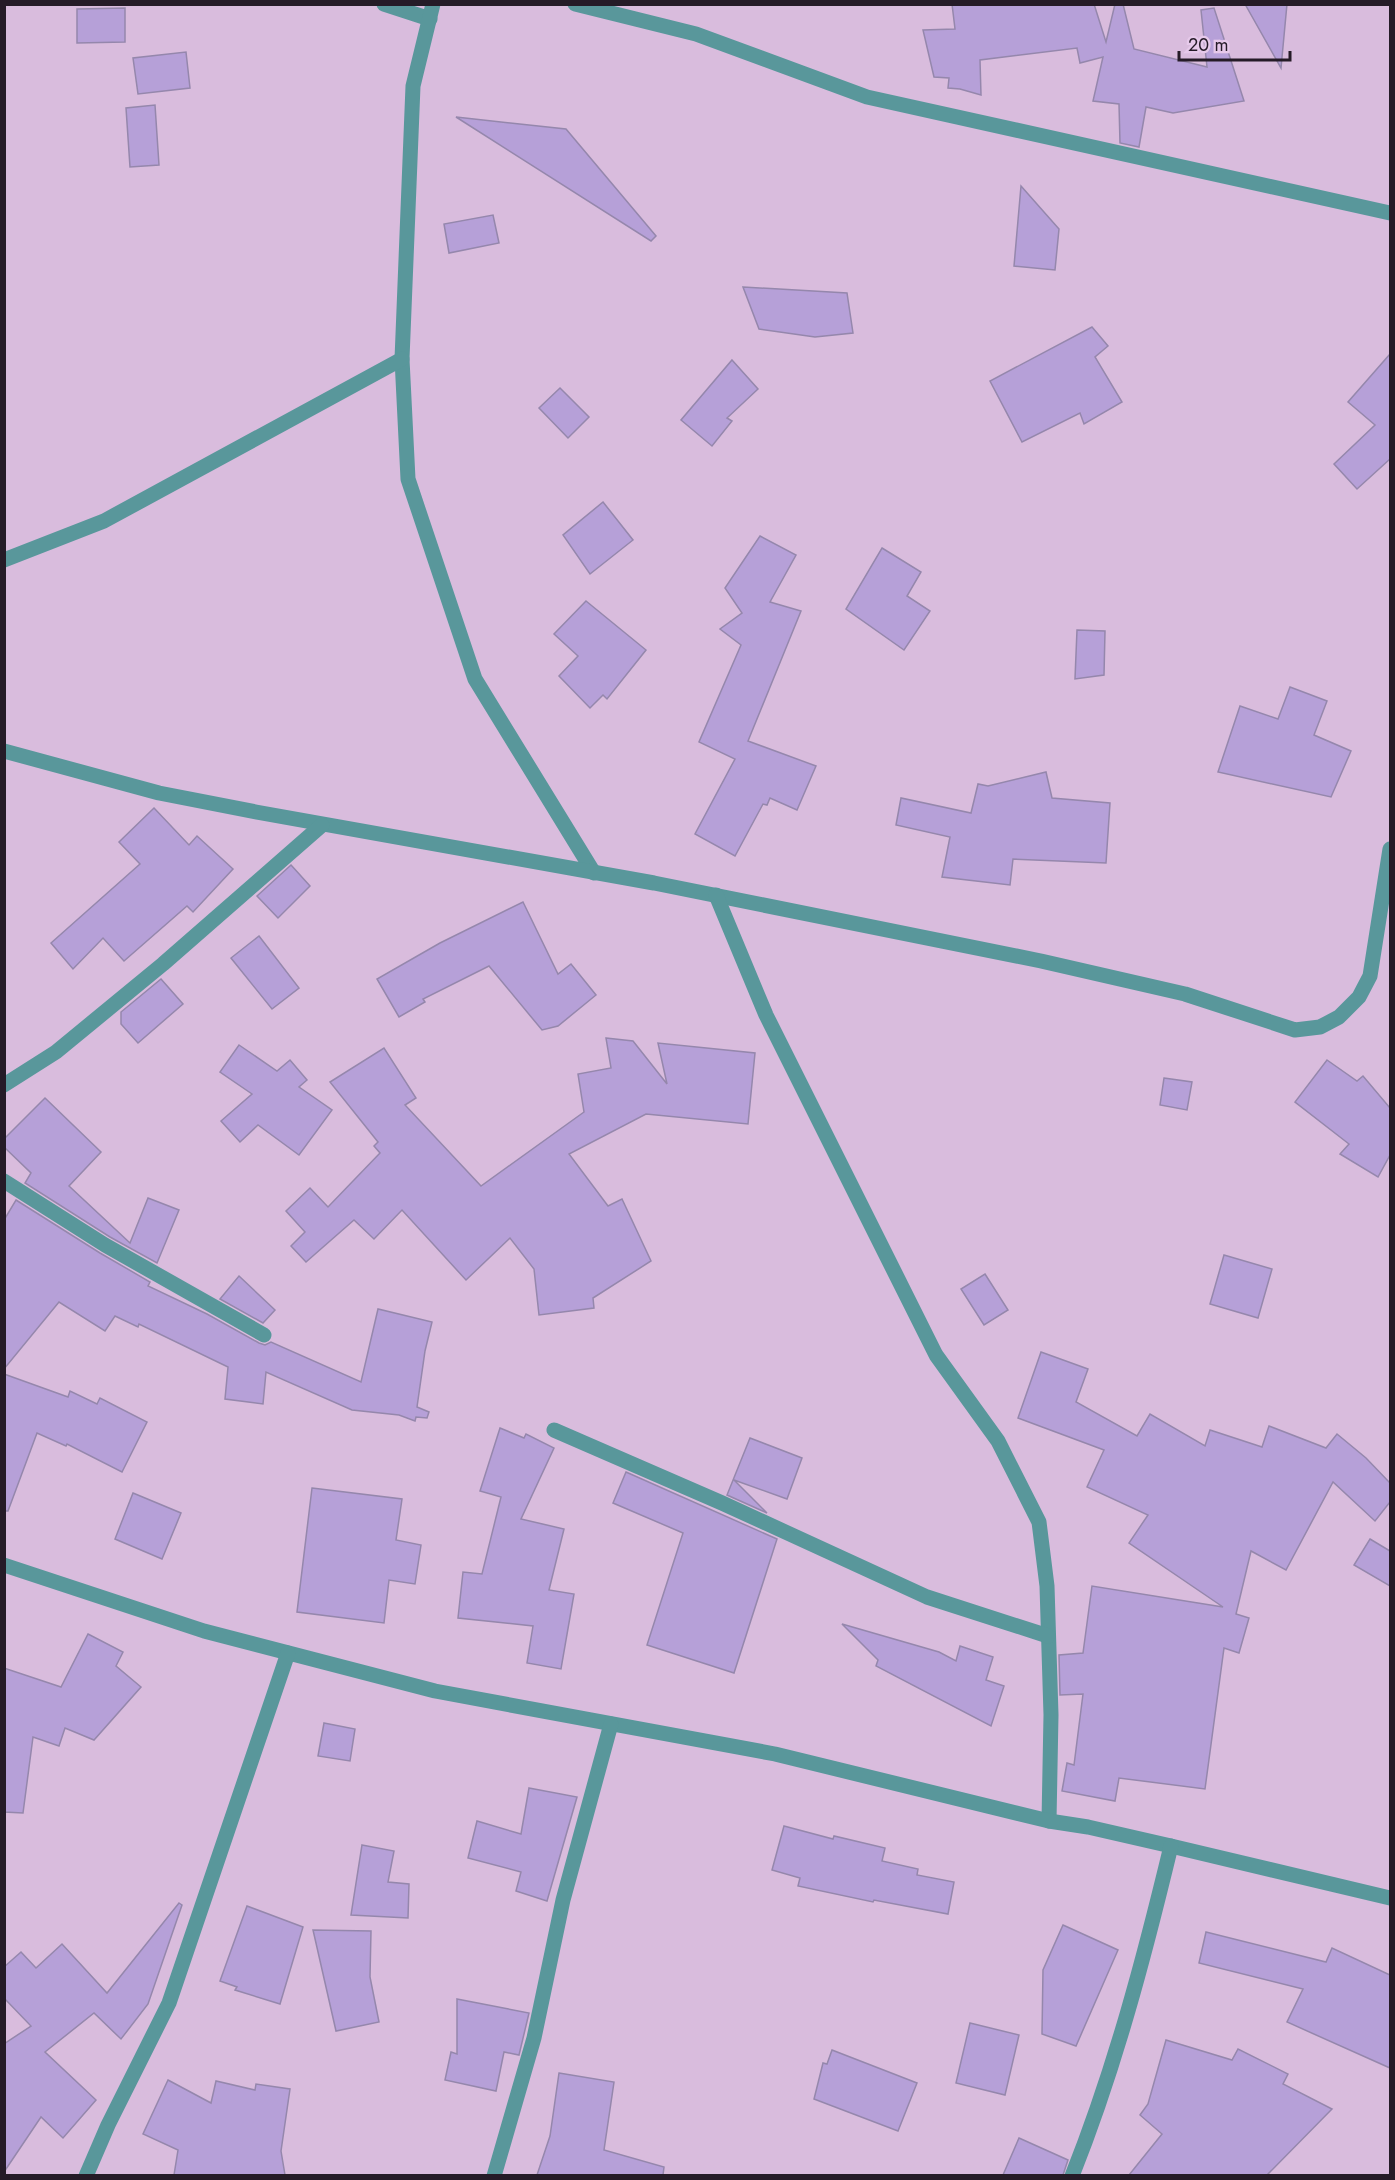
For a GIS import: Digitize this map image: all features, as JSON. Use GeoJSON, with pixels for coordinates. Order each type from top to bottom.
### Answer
{"type":"FeatureCollection","features":[{"type":"Feature","properties":{"kind":"street"},"geometry":{"type":"LineString","coordinates":[[384,4],[432,12],[413,86],[402,359],[408,479],[475,679],[594,873]]}},
{"type":"Feature","properties":{"kind":"street"},"geometry":{"type":"LineString","coordinates":[[575,4],[696,34],[867,97],[1390,213]]}},
{"type":"Feature","properties":{"kind":"street"},"geometry":{"type":"LineString","coordinates":[[4,560],[104,521],[402,359]]}},
{"type":"Feature","properties":{"kind":"street"},"geometry":{"type":"LineString","coordinates":[[4,751],[159,793],[322,825],[716,895],[1041,961],[1185,994],[1295,1030],[1320,1027],[1339,1017],[1359,997],[1370,976],[1390,849]]}},
{"type":"Feature","properties":{"kind":"street"},"geometry":{"type":"LineString","coordinates":[[4,1085],[65,1045],[163,964],[322,825]]}},
{"type":"Feature","properties":{"kind":"street"},"geometry":{"type":"LineString","coordinates":[[716,895],[766,1015],[915,1315],[936,1355],[998,1441],[1039,1522],[1047,1586],[1051,1715],[1049,1821]]}},
{"type":"Feature","properties":{"kind":"street"},"geometry":{"type":"LineString","coordinates":[[4,1181],[105,1245],[264,1335]]}},
{"type":"Feature","properties":{"kind":"street"},"geometry":{"type":"LineString","coordinates":[[554,1430],[722,1503],[927,1597],[1048,1636]]}},
{"type":"Feature","properties":{"kind":"street"},"geometry":{"type":"LineString","coordinates":[[4,1565],[204,1631],[435,1691],[775,1754],[1049,1821],[1088,1827],[1390,1898]]}},
{"type":"Feature","properties":{"kind":"street"},"geometry":{"type":"LineString","coordinates":[[86,2175],[108,2125],[169,2003],[288,1653]]}},
{"type":"Feature","properties":{"kind":"street"},"geometry":{"type":"LineString","coordinates":[[494,2175],[534,2038],[563,1900],[610,1724]]}},
{"type":"Feature","properties":{"kind":"street"},"geometry":{"type":"LineString","coordinates":[[1072,2175],[1094,2121],[1142,1969],[1171,1846]]}},
{"type":"Feature","properties":{"kind":"building"},"geometry":{"type":"Polygon","coordinates":[[[952,4],[1094,4],[1106,42],[1115,4],[1123,4],[1134,49],[1207,67],[1201,10],[1214,8],[1244,101],[1173,113],[1146,107],[1139,147],[1120,143],[1119,104],[1093,101],[1103,57],[1080,63],[1077,48],[980,60],[981,95],[948,88],[949,78],[934,77],[923,30],[955,29],[952,4]]]}},
{"type":"Feature","properties":{"kind":"building"},"geometry":{"type":"Polygon","coordinates":[[[1245,4],[1287,4],[1281,68],[1245,4]]]}},
{"type":"Feature","properties":{"kind":"building"},"geometry":{"type":"Polygon","coordinates":[[[125,8],[125,42],[77,43],[77,9],[125,8]]]}},
{"type":"Feature","properties":{"kind":"building"},"geometry":{"type":"Polygon","coordinates":[[[186,52],[190,88],[138,94],[133,58],[186,52]]]}},
{"type":"Feature","properties":{"kind":"building"},"geometry":{"type":"Polygon","coordinates":[[[155,105],[159,165],[130,167],[126,108],[155,105]]]}},
{"type":"Feature","properties":{"kind":"building"},"geometry":{"type":"Polygon","coordinates":[[[456,117],[566,129],[656,236],[651,241],[456,117]]]}},
{"type":"Feature","properties":{"kind":"building"},"geometry":{"type":"Polygon","coordinates":[[[1021,186],[1059,229],[1055,270],[1014,266],[1021,186]]]}},
{"type":"Feature","properties":{"kind":"building"},"geometry":{"type":"Polygon","coordinates":[[[493,215],[499,243],[449,253],[444,224],[493,215]]]}},
{"type":"Feature","properties":{"kind":"building"},"geometry":{"type":"Polygon","coordinates":[[[743,287],[847,293],[853,333],[815,337],[759,329],[743,287]]]}},
{"type":"Feature","properties":{"kind":"building"},"geometry":{"type":"Polygon","coordinates":[[[1092,327],[1108,346],[1095,357],[1122,402],[1084,424],[1080,413],[1022,442],[990,381],[1092,327]]]}},
{"type":"Feature","properties":{"kind":"building"},"geometry":{"type":"Polygon","coordinates":[[[1390,354],[1390,459],[1357,489],[1334,464],[1375,425],[1348,402],[1390,354]]]}},
{"type":"Feature","properties":{"kind":"building"},"geometry":{"type":"Polygon","coordinates":[[[732,360],[758,389],[727,418],[732,421],[712,446],[681,420],[732,360]]]}},
{"type":"Feature","properties":{"kind":"building"},"geometry":{"type":"Polygon","coordinates":[[[560,388],[589,417],[568,438],[539,408],[560,388]]]}},
{"type":"Feature","properties":{"kind":"building"},"geometry":{"type":"Polygon","coordinates":[[[603,502],[633,540],[590,574],[563,535],[603,502]]]}},
{"type":"Feature","properties":{"kind":"building"},"geometry":{"type":"Polygon","coordinates":[[[760,536],[796,555],[770,602],[801,611],[748,741],[816,766],[797,810],[770,798],[767,805],[763,804],[735,856],[695,834],[735,759],[699,742],[741,645],[720,629],[742,613],[725,588],[760,536]]]}},
{"type":"Feature","properties":{"kind":"building"},"geometry":{"type":"Polygon","coordinates":[[[882,548],[921,572],[907,596],[930,611],[904,650],[846,609],[882,548]]]}},
{"type":"Feature","properties":{"kind":"building"},"geometry":{"type":"Polygon","coordinates":[[[586,601],[646,650],[607,699],[603,695],[590,708],[559,676],[578,656],[554,634],[586,601]]]}},
{"type":"Feature","properties":{"kind":"building"},"geometry":{"type":"Polygon","coordinates":[[[1077,630],[1105,631],[1104,675],[1075,679],[1077,630]]]}},
{"type":"Feature","properties":{"kind":"building"},"geometry":{"type":"Polygon","coordinates":[[[1290,687],[1327,701],[1314,735],[1351,751],[1331,797],[1218,772],[1240,706],[1278,719],[1290,687]]]}},
{"type":"Feature","properties":{"kind":"building"},"geometry":{"type":"Polygon","coordinates":[[[1046,772],[1052,798],[1110,803],[1106,863],[1013,859],[1010,885],[942,877],[950,837],[896,825],[901,798],[971,813],[978,784],[988,786],[1046,772]]]}},
{"type":"Feature","properties":{"kind":"building"},"geometry":{"type":"Polygon","coordinates":[[[154,808],[189,845],[197,836],[233,869],[193,912],[187,906],[124,961],[103,938],[73,969],[51,943],[140,864],[119,842],[154,808]]]}},
{"type":"Feature","properties":{"kind":"building"},"geometry":{"type":"Polygon","coordinates":[[[291,865],[310,886],[278,918],[257,896],[291,865]]]}},
{"type":"Feature","properties":{"kind":"building"},"geometry":{"type":"Polygon","coordinates":[[[523,902],[558,974],[571,964],[596,995],[558,1026],[542,1030],[489,966],[423,999],[425,1002],[399,1017],[377,979],[440,943],[523,902]]]}},
{"type":"Feature","properties":{"kind":"building"},"geometry":{"type":"Polygon","coordinates":[[[259,936],[299,988],[272,1009],[231,958],[259,936]]]}},
{"type":"Feature","properties":{"kind":"building"},"geometry":{"type":"Polygon","coordinates":[[[161,979],[183,1004],[138,1043],[121,1024],[121,1012],[161,979]]]}},
{"type":"Feature","properties":{"kind":"building"},"geometry":{"type":"Polygon","coordinates":[[[606,1038],[633,1041],[667,1084],[658,1043],[755,1053],[748,1124],[646,1114],[569,1154],[608,1206],[622,1199],[651,1261],[593,1298],[594,1308],[539,1315],[534,1269],[510,1238],[466,1280],[402,1210],[374,1239],[354,1220],[306,1262],[291,1246],[305,1232],[286,1211],[310,1188],[328,1207],[380,1153],[374,1146],[378,1142],[330,1082],[384,1048],[416,1098],[405,1105],[481,1186],[584,1112],[578,1074],[611,1068],[606,1038]]]}},
{"type":"Feature","properties":{"kind":"building"},"geometry":{"type":"Polygon","coordinates":[[[239,1045],[277,1071],[290,1060],[307,1080],[299,1087],[332,1110],[299,1155],[258,1125],[240,1142],[221,1121],[252,1094],[220,1072],[239,1045]]]}},
{"type":"Feature","properties":{"kind":"building"},"geometry":{"type":"Polygon","coordinates":[[[1327,1060],[1357,1081],[1363,1076],[1390,1108],[1390,1155],[1378,1177],[1340,1154],[1349,1144],[1295,1102],[1327,1060]]]}},
{"type":"Feature","properties":{"kind":"building"},"geometry":{"type":"Polygon","coordinates":[[[1164,1078],[1192,1082],[1187,1110],[1160,1105],[1164,1078]]]}},
{"type":"Feature","properties":{"kind":"building"},"geometry":{"type":"Polygon","coordinates":[[[45,1098],[101,1152],[69,1186],[130,1243],[148,1198],[179,1210],[157,1263],[110,1237],[25,1183],[31,1173],[4,1147],[4,1139],[45,1098]]]}},
{"type":"Feature","properties":{"kind":"building"},"geometry":{"type":"Polygon","coordinates":[[[16,1200],[150,1282],[148,1286],[207,1314],[259,1343],[265,1345],[271,1342],[361,1382],[378,1309],[432,1322],[425,1351],[417,1407],[429,1412],[427,1418],[416,1417],[415,1421],[399,1415],[352,1410],[266,1372],[263,1404],[225,1399],[228,1367],[139,1324],[138,1327],[115,1316],[105,1331],[59,1302],[4,1369],[4,1220],[16,1200]]]}},
{"type":"Feature","properties":{"kind":"building"},"geometry":{"type":"Polygon","coordinates":[[[1224,1255],[1272,1269],[1258,1318],[1210,1304],[1224,1255]]]}},
{"type":"Feature","properties":{"kind":"building"},"geometry":{"type":"Polygon","coordinates":[[[985,1274],[1008,1310],[984,1325],[961,1289],[985,1274]]]}},
{"type":"Feature","properties":{"kind":"building"},"geometry":{"type":"Polygon","coordinates":[[[239,1276],[275,1310],[263,1323],[220,1299],[239,1276]]]}},
{"type":"Feature","properties":{"kind":"building"},"geometry":{"type":"Polygon","coordinates":[[[1041,1352],[1088,1369],[1076,1402],[1137,1436],[1150,1414],[1205,1446],[1210,1430],[1262,1447],[1269,1426],[1326,1448],[1337,1434],[1366,1458],[1390,1483],[1390,1502],[1375,1521],[1333,1482],[1286,1570],[1251,1551],[1236,1614],[1249,1618],[1239,1653],[1224,1648],[1205,1789],[1119,1778],[1115,1801],[1062,1791],[1067,1763],[1074,1765],[1083,1694],[1060,1695],[1059,1655],[1083,1653],[1092,1586],[1223,1607],[1129,1543],[1148,1515],[1087,1487],[1104,1450],[1018,1418],[1041,1352]]]}},
{"type":"Feature","properties":{"kind":"building"},"geometry":{"type":"Polygon","coordinates":[[[4,1374],[68,1397],[70,1391],[97,1404],[100,1398],[147,1422],[122,1472],[67,1444],[66,1446],[37,1433],[8,1511],[4,1511],[4,1374]]]}},
{"type":"Feature","properties":{"kind":"building"},"geometry":{"type":"Polygon","coordinates":[[[500,1428],[524,1438],[526,1434],[554,1448],[521,1519],[564,1529],[549,1590],[574,1594],[561,1669],[527,1663],[533,1626],[458,1618],[463,1572],[482,1574],[501,1497],[480,1491],[500,1428]]]}},
{"type":"Feature","properties":{"kind":"building"},"geometry":{"type":"Polygon","coordinates":[[[750,1438],[802,1458],[787,1499],[734,1480],[767,1513],[727,1495],[750,1438]]]}},
{"type":"Feature","properties":{"kind":"building"},"geometry":{"type":"Polygon","coordinates":[[[626,1472],[777,1539],[734,1673],[647,1645],[683,1533],[613,1503],[626,1472]]]}},
{"type":"Feature","properties":{"kind":"building"},"geometry":{"type":"Polygon","coordinates":[[[312,1488],[402,1499],[396,1540],[421,1545],[415,1584],[389,1580],[384,1623],[297,1612],[312,1488]]]}},
{"type":"Feature","properties":{"kind":"building"},"geometry":{"type":"Polygon","coordinates":[[[133,1493],[181,1513],[162,1559],[115,1539],[133,1493]]]}},
{"type":"Feature","properties":{"kind":"building"},"geometry":{"type":"Polygon","coordinates":[[[1370,1539],[1390,1551],[1390,1586],[1354,1565],[1370,1539]]]}},
{"type":"Feature","properties":{"kind":"building"},"geometry":{"type":"Polygon","coordinates":[[[842,1624],[939,1652],[956,1661],[960,1646],[993,1657],[986,1680],[1004,1686],[991,1726],[876,1666],[878,1660],[842,1624]]]}},
{"type":"Feature","properties":{"kind":"building"},"geometry":{"type":"Polygon","coordinates":[[[88,1634],[123,1652],[116,1666],[141,1687],[94,1740],[65,1728],[59,1746],[33,1737],[23,1813],[4,1812],[4,1668],[61,1687],[88,1634]]]}},
{"type":"Feature","properties":{"kind":"building"},"geometry":{"type":"Polygon","coordinates":[[[324,1723],[355,1729],[350,1761],[318,1756],[324,1723]]]}},
{"type":"Feature","properties":{"kind":"building"},"geometry":{"type":"Polygon","coordinates":[[[529,1788],[577,1797],[547,1901],[516,1891],[521,1872],[468,1858],[477,1821],[521,1834],[529,1788]]]}},
{"type":"Feature","properties":{"kind":"building"},"geometry":{"type":"Polygon","coordinates":[[[784,1826],[833,1839],[834,1836],[885,1848],[882,1861],[918,1869],[917,1875],[954,1882],[948,1914],[874,1900],[873,1902],[798,1886],[800,1878],[772,1870],[784,1826]]]}},
{"type":"Feature","properties":{"kind":"building"},"geometry":{"type":"Polygon","coordinates":[[[362,1845],[394,1851],[388,1882],[409,1884],[408,1918],[351,1915],[362,1845]]]}},
{"type":"Feature","properties":{"kind":"building"},"geometry":{"type":"Polygon","coordinates":[[[179,1903],[182,1905],[148,2004],[121,2039],[94,2013],[45,2052],[96,2100],[63,2138],[41,2117],[4,2172],[4,2044],[31,2026],[4,1998],[4,1967],[21,1952],[36,1968],[62,1944],[107,1993],[179,1903]]]}},
{"type":"Feature","properties":{"kind":"building"},"geometry":{"type":"Polygon","coordinates":[[[247,1906],[303,1927],[280,2004],[235,1990],[237,1987],[220,1981],[247,1906]]]}},
{"type":"Feature","properties":{"kind":"building"},"geometry":{"type":"Polygon","coordinates":[[[1063,1925],[1118,1950],[1076,2046],[1042,2034],[1043,1970],[1063,1925]]]}},
{"type":"Feature","properties":{"kind":"building"},"geometry":{"type":"Polygon","coordinates":[[[313,1930],[371,1931],[370,1977],[379,2022],[336,2031],[313,1930]]]}},
{"type":"Feature","properties":{"kind":"building"},"geometry":{"type":"Polygon","coordinates":[[[1206,1932],[1326,1962],[1332,1948],[1390,1975],[1390,2068],[1287,2022],[1303,1989],[1199,1963],[1206,1932]]]}},
{"type":"Feature","properties":{"kind":"building"},"geometry":{"type":"Polygon","coordinates":[[[457,1999],[529,2013],[519,2055],[504,2052],[496,2091],[445,2080],[451,2052],[457,2054],[457,1999]]]}},
{"type":"Feature","properties":{"kind":"building"},"geometry":{"type":"Polygon","coordinates":[[[970,2023],[1019,2035],[1005,2095],[956,2083],[970,2023]]]}},
{"type":"Feature","properties":{"kind":"building"},"geometry":{"type":"Polygon","coordinates":[[[1166,2040],[1232,2060],[1238,2049],[1288,2074],[1283,2084],[1332,2109],[1267,2175],[1129,2175],[1162,2134],[1140,2115],[1148,2104],[1166,2040]]]}},
{"type":"Feature","properties":{"kind":"building"},"geometry":{"type":"Polygon","coordinates":[[[832,2050],[917,2083],[898,2131],[814,2099],[823,2063],[827,2064],[832,2050]]]}},
{"type":"Feature","properties":{"kind":"building"},"geometry":{"type":"Polygon","coordinates":[[[559,2073],[614,2082],[604,2150],[664,2167],[663,2175],[537,2175],[550,2136],[559,2073]]]}},
{"type":"Feature","properties":{"kind":"building"},"geometry":{"type":"Polygon","coordinates":[[[168,2080],[211,2103],[216,2081],[255,2090],[256,2084],[290,2089],[281,2151],[285,2175],[174,2175],[178,2150],[143,2134],[168,2080]]]}},
{"type":"Feature","properties":{"kind":"building"},"geometry":{"type":"Polygon","coordinates":[[[1019,2138],[1068,2160],[1063,2175],[1003,2175],[1019,2138]]]}}]}
